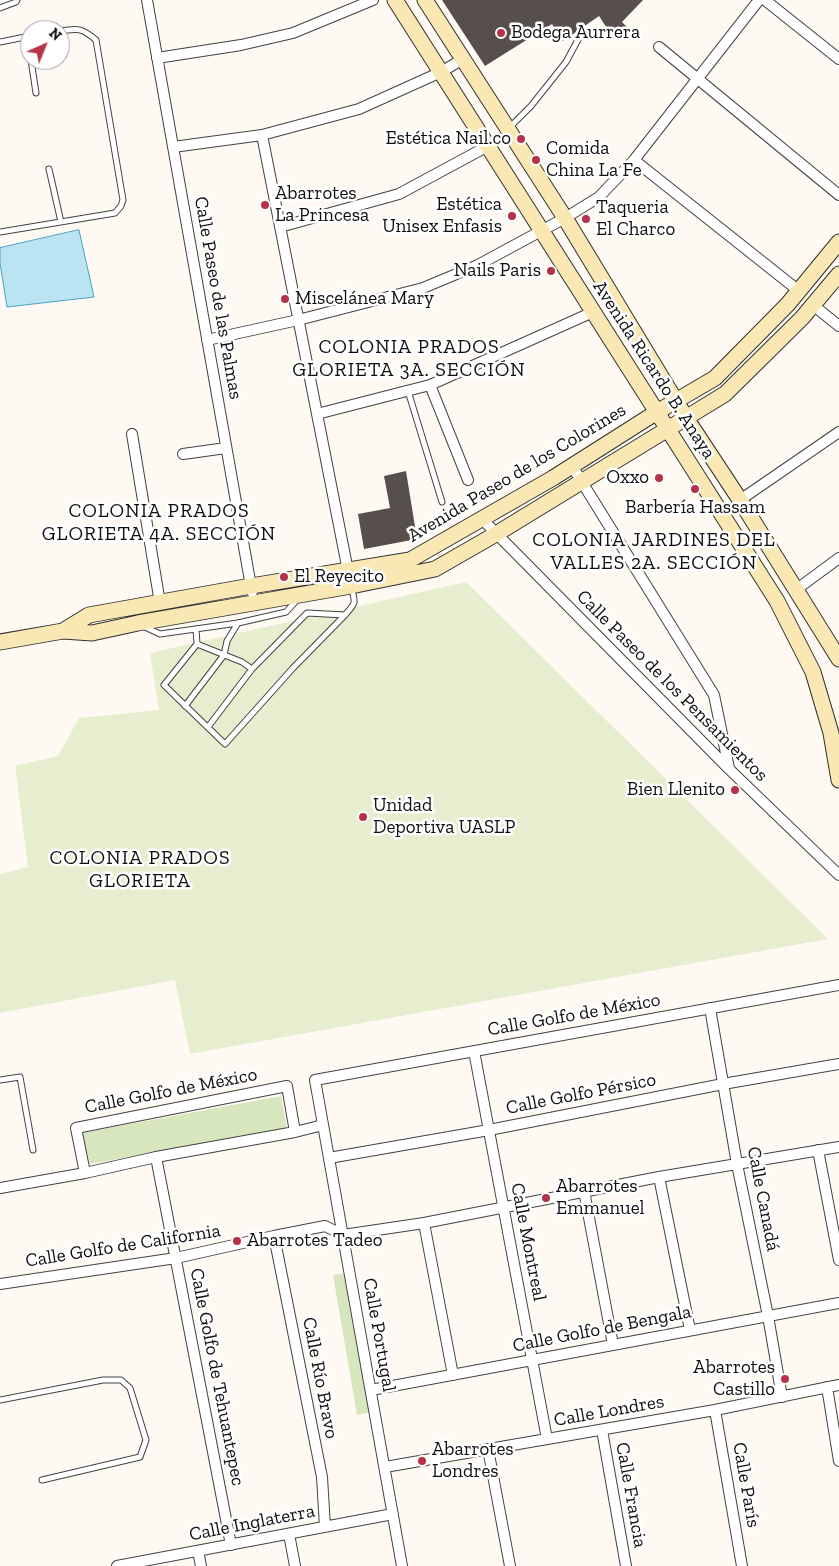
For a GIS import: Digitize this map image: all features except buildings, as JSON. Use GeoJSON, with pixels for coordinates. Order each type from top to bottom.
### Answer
{"type":"FeatureCollection","features":[{"type":"Feature","properties":{"kind":"street","name":"Calle Paseo de las Palmas"},"geometry":{"type":"LineString","coordinates":[[147,0],[254,603]]}},
{"type":"Feature","properties":{"kind":"street"},"geometry":{"type":"LineString","coordinates":[[157,58],[242,44],[292,33],[373,0]]}},
{"type":"Feature","properties":{"kind":"street","name":"Avenida Ricardo B. Anaya"},"geometry":{"type":"LineString","coordinates":[[395,0],[778,602],[813,672],[831,733],[839,780]]}},
{"type":"Feature","properties":{"kind":"street","name":"Avenida Ricardo B. Anaya"},"geometry":{"type":"LineString","coordinates":[[425,0],[564,218],[676,402],[797,589],[839,659]]}},
{"type":"Feature","properties":{"kind":"street"},"geometry":{"type":"LineString","coordinates":[[208,340],[298,320],[424,288],[478,265],[599,197],[634,160],[759,0]]}},
{"type":"Feature","properties":{"kind":"street"},"geometry":{"type":"LineString","coordinates":[[765,0],[839,59]]}},
{"type":"Feature","properties":{"kind":"street"},"geometry":{"type":"LineString","coordinates":[[659,47],[839,195]]}},
{"type":"Feature","properties":{"kind":"street"},"geometry":{"type":"LineString","coordinates":[[173,147],[262,135],[359,109],[441,72],[463,59]]}},
{"type":"Feature","properties":{"kind":"street"},"geometry":{"type":"LineString","coordinates":[[262,135],[349,579]]}},
{"type":"Feature","properties":{"kind":"street"},"geometry":{"type":"LineString","coordinates":[[280,227],[399,194],[488,146]]}},
{"type":"Feature","properties":{"kind":"street"},"geometry":{"type":"LineString","coordinates":[[634,160],[799,291]]}},
{"type":"Feature","properties":{"kind":"street","name":"Avenida Paseo de los Colorines"},"geometry":{"type":"LineString","coordinates":[[0,642],[63,632],[92,633],[138,623],[300,596],[410,560],[572,466],[715,378],[788,304],[839,242]]}},
{"type":"Feature","properties":{"kind":"street","name":"Avenida Paseo de los Colorines"},"geometry":{"type":"LineString","coordinates":[[63,632],[89,615],[251,586],[349,579],[435,568],[496,534],[726,394],[795,325],[839,274]]}},
{"type":"Feature","properties":{"kind":"street"},"geometry":{"type":"LineString","coordinates":[[813,305],[839,326]]}},
{"type":"Feature","properties":{"kind":"street"},"geometry":{"type":"LineString","coordinates":[[317,414],[430,385],[593,312]]}},
{"type":"Feature","properties":{"kind":"street"},"geometry":{"type":"LineString","coordinates":[[430,385],[468,480]]}},
{"type":"Feature","properties":{"kind":"street"},"geometry":{"type":"LineString","coordinates":[[740,500],[839,432]]}},
{"type":"Feature","properties":{"kind":"street"},"geometry":{"type":"LineString","coordinates":[[132,434],[160,603]]}},
{"type":"Feature","properties":{"kind":"street"},"geometry":{"type":"LineString","coordinates":[[183,454],[226,448]]}},
{"type":"Feature","properties":{"kind":"street"},"geometry":{"type":"LineString","coordinates":[[572,466],[714,695],[729,769]]}},
{"type":"Feature","properties":{"kind":"street","name":"Calle Paseo de los Pensamientos"},"geometry":{"type":"LineString","coordinates":[[482,519],[729,769],[839,875]]}},
{"type":"Feature","properties":{"kind":"street"},"geometry":{"type":"LineString","coordinates":[[797,589],[839,558]]}},
{"type":"Feature","properties":{"kind":"street"},"geometry":{"type":"LineString","coordinates":[[113,612],[116,627]]}},
{"type":"Feature","properties":{"kind":"street"},"geometry":{"type":"LineString","coordinates":[[89,615],[92,633]]}},
{"type":"Feature","properties":{"kind":"street","name":"Calle Golfo de México"},"geometry":{"type":"LineString","coordinates":[[315,1080],[839,985]]}},
{"type":"Feature","properties":{"kind":"street","name":"Calle Canadá"},"geometry":{"type":"LineString","coordinates":[[710,1008],[737,1164],[768,1316],[782,1397]]}},
{"type":"Feature","properties":{"kind":"street","name":"Calle Montreal"},"geometry":{"type":"LineString","coordinates":[[474,1051],[547,1439]]}},
{"type":"Feature","properties":{"kind":"street","name":"Calle Golfo Pérsico"},"geometry":{"type":"LineString","coordinates":[[329,1158],[839,1064]]}},
{"type":"Feature","properties":{"kind":"street","name":"Calle Portugal"},"geometry":{"type":"LineString","coordinates":[[315,1080],[402,1566]]}},
{"type":"Feature","properties":{"kind":"street","name":"Calle Golfo de México"},"geometry":{"type":"LineString","coordinates":[[85,1173],[76,1128],[288,1086],[295,1132]]}},
{"type":"Feature","properties":{"kind":"street"},"geometry":{"type":"LineString","coordinates":[[0,1188],[295,1132],[323,1124]]}},
{"type":"Feature","properties":{"kind":"street","name":"Calle Golfo de California"},"geometry":{"type":"LineString","coordinates":[[0,1284],[176,1258],[325,1226],[343,1235],[424,1223],[659,1176],[839,1147]]}},
{"type":"Feature","properties":{"kind":"street"},"geometry":{"type":"LineString","coordinates":[[818,1150],[839,1260]]}},
{"type":"Feature","properties":{"kind":"street","name":"Calle Golfo de Tehuantepec"},"geometry":{"type":"LineString","coordinates":[[156,1157],[230,1545]]}},
{"type":"Feature","properties":{"kind":"street"},"geometry":{"type":"LineString","coordinates":[[659,1176],[690,1330]]}},
{"type":"Feature","properties":{"kind":"street"},"geometry":{"type":"LineString","coordinates":[[584,1191],[613,1345]]}},
{"type":"Feature","properties":{"kind":"street"},"geometry":{"type":"LineString","coordinates":[[424,1223],[453,1375]]}},
{"type":"Feature","properties":{"kind":"street","name":"Calle Río Bravo"},"geometry":{"type":"LineString","coordinates":[[274,1236],[322,1477],[325,1527]]}},
{"type":"Feature","properties":{"kind":"street","name":"Calle Golfo de Bengala"},"geometry":{"type":"LineString","coordinates":[[371,1390],[839,1303]]}},
{"type":"Feature","properties":{"kind":"street","name":"Calle Londres"},"geometry":{"type":"LineString","coordinates":[[384,1467],[715,1410],[839,1385]]}},
{"type":"Feature","properties":{"kind":"street"},"geometry":{"type":"LineString","coordinates":[[827,1388],[839,1461]]}},
{"type":"Feature","properties":{"kind":"street","name":"Calle París"},"geometry":{"type":"LineString","coordinates":[[715,1410],[742,1566]]}},
{"type":"Feature","properties":{"kind":"street","name":"Calle Francia"},"geometry":{"type":"LineString","coordinates":[[602,1430],[626,1566]]}},
{"type":"Feature","properties":{"kind":"street"},"geometry":{"type":"LineString","coordinates":[[488,1449],[510,1566]]}},
{"type":"Feature","properties":{"kind":"street","name":"Calle Inglaterra"},"geometry":{"type":"LineString","coordinates":[[118,1566],[393,1514]]}},
{"type":"Feature","properties":{"kind":"street"},"geometry":{"type":"LineString","coordinates":[[289,1534],[295,1566]]}},
{"type":"Feature","properties":{"kind":"street"},"geometry":{"type":"LineString","coordinates":[[198,1551],[201,1566]]}},
{"type":"Feature","properties":{"kind":"lane"},"geometry":{"type":"LineString","coordinates":[[0,8],[17,0]]}},
{"type":"Feature","properties":{"kind":"lane"},"geometry":{"type":"LineString","coordinates":[[0,232],[115,213],[124,200],[96,40],[85,31],[75,28],[70,29]]}},
{"type":"Feature","properties":{"kind":"lane"},"geometry":{"type":"LineString","coordinates":[[508,129],[531,106],[566,62],[580,36]]}},
{"type":"Feature","properties":{"kind":"lane"},"geometry":{"type":"LineString","coordinates":[[0,42],[20,38]]}},
{"type":"Feature","properties":{"kind":"lane"},"geometry":{"type":"LineString","coordinates":[[33,70],[36,93]]}},
{"type":"Feature","properties":{"kind":"lane"},"geometry":{"type":"LineString","coordinates":[[49,169],[61,222]]}},
{"type":"Feature","properties":{"kind":"lane"},"geometry":{"type":"LineString","coordinates":[[408,391],[442,502]]}},
{"type":"Feature","properties":{"kind":"lane"},"geometry":{"type":"LineString","coordinates":[[196,629],[197,644],[164,685],[226,744],[293,668],[354,605],[349,579]]}},
{"type":"Feature","properties":{"kind":"lane"},"geometry":{"type":"LineString","coordinates":[[138,623],[160,634],[238,623],[286,612],[300,596]]}},
{"type":"Feature","properties":{"kind":"lane"},"geometry":{"type":"LineString","coordinates":[[208,727],[252,669],[307,613],[345,616]]}},
{"type":"Feature","properties":{"kind":"lane"},"geometry":{"type":"LineString","coordinates":[[185,706],[224,655],[227,641],[238,623]]}},
{"type":"Feature","properties":{"kind":"lane"},"geometry":{"type":"LineString","coordinates":[[197,644],[242,662],[252,669]]}},
{"type":"Feature","properties":{"kind":"lane"},"geometry":{"type":"LineString","coordinates":[[0,1080],[20,1077],[33,1150]]}},
{"type":"Feature","properties":{"kind":"lane"},"geometry":{"type":"LineString","coordinates":[[0,1400],[104,1380],[121,1380],[130,1388],[146,1440],[140,1458],[42,1480]]}},
{"type":"Feature","properties":{"kind":"green space","name":"Unidad Deportiva UASLP"},"geometry":{"type":"Polygon","coordinates":[[[466,582],[828,939],[190,1054],[175,980],[0,1013],[0,874],[28,867],[15,766],[58,756],[79,718],[159,710],[150,653],[466,582]]]}},
{"type":"Feature","properties":{"kind":"green space"},"geometry":{"type":"Polygon","coordinates":[[[281,1096],[287,1128],[90,1164],[82,1133],[281,1096]]]}},
{"type":"Feature","properties":{"kind":"green space"},"geometry":{"type":"Polygon","coordinates":[[[347,1273],[371,1412],[357,1415],[333,1275],[347,1273]]]}},
{"type":"Feature","properties":{"kind":"water"},"geometry":{"type":"Polygon","coordinates":[[[79,230],[94,297],[7,307],[0,263],[0,248],[79,230]]]}},
{"type":"Feature","properties":{"kind":"place","name":"Bodega Aurrera"},"geometry":{"type":"Point","coordinates":[501,33]}},
{"type":"Feature","properties":{"kind":"place","name":"Estética Nail.co"},"geometry":{"type":"Point","coordinates":[521,139]}},
{"type":"Feature","properties":{"kind":"place","name":"Comida China La Fe"},"geometry":{"type":"Point","coordinates":[536,160]}},
{"type":"Feature","properties":{"kind":"place","name":"Abarrotes La Princesa"},"geometry":{"type":"Point","coordinates":[265,205]}},
{"type":"Feature","properties":{"kind":"place","name":"Estética Unisex Enfasis"},"geometry":{"type":"Point","coordinates":[512,216]}},
{"type":"Feature","properties":{"kind":"place","name":"Taqueria El Charco"},"geometry":{"type":"Point","coordinates":[586,219]}},
{"type":"Feature","properties":{"kind":"place","name":"Nails Paris"},"geometry":{"type":"Point","coordinates":[551,271]}},
{"type":"Feature","properties":{"kind":"place","name":"Miscelánea Mary"},"geometry":{"type":"Point","coordinates":[285,299]}},
{"type":"Feature","properties":{"kind":"place","name":"Oxxo"},"geometry":{"type":"Point","coordinates":[659,478]}},
{"type":"Feature","properties":{"kind":"place","name":"Barbería Hassam"},"geometry":{"type":"Point","coordinates":[695,489]}},
{"type":"Feature","properties":{"kind":"place","name":"El Reyecito"},"geometry":{"type":"Point","coordinates":[284,577]}},
{"type":"Feature","properties":{"kind":"place","name":"Bien Llenito"},"geometry":{"type":"Point","coordinates":[735,790]}},
{"type":"Feature","properties":{"kind":"place","name":"Unidad Deportiva UASLP"},"geometry":{"type":"Point","coordinates":[363,817]}},
{"type":"Feature","properties":{"kind":"place","name":"Abarrotes Emmanuel"},"geometry":{"type":"Point","coordinates":[546,1198]}},
{"type":"Feature","properties":{"kind":"place","name":"Abarrotes Tadeo"},"geometry":{"type":"Point","coordinates":[237,1241]}},
{"type":"Feature","properties":{"kind":"place","name":"Abarrotes Castillo"},"geometry":{"type":"Point","coordinates":[785,1379]}},
{"type":"Feature","properties":{"kind":"place","name":"Abarrotes Londres"},"geometry":{"type":"Point","coordinates":[422,1461]}},
{"type":"Feature","properties":{"kind":"district","name":"COLONIA PRADOS GLORIETA 3A. SECCIÓN"},"geometry":{"type":"Point","coordinates":[409,358]}},
{"type":"Feature","properties":{"kind":"district","name":"COLONIA PRADOS GLORIETA 4A. SECCIÓN"},"geometry":{"type":"Point","coordinates":[159,522]}},
{"type":"Feature","properties":{"kind":"district","name":"COLONIA JARDINES DEL VALLES 2A. SECCIÓN"},"geometry":{"type":"Point","coordinates":[654,552]}},
{"type":"Feature","properties":{"kind":"district","name":"COLONIA PRADOS GLORIETA"},"geometry":{"type":"Point","coordinates":[140,870]}}]}
